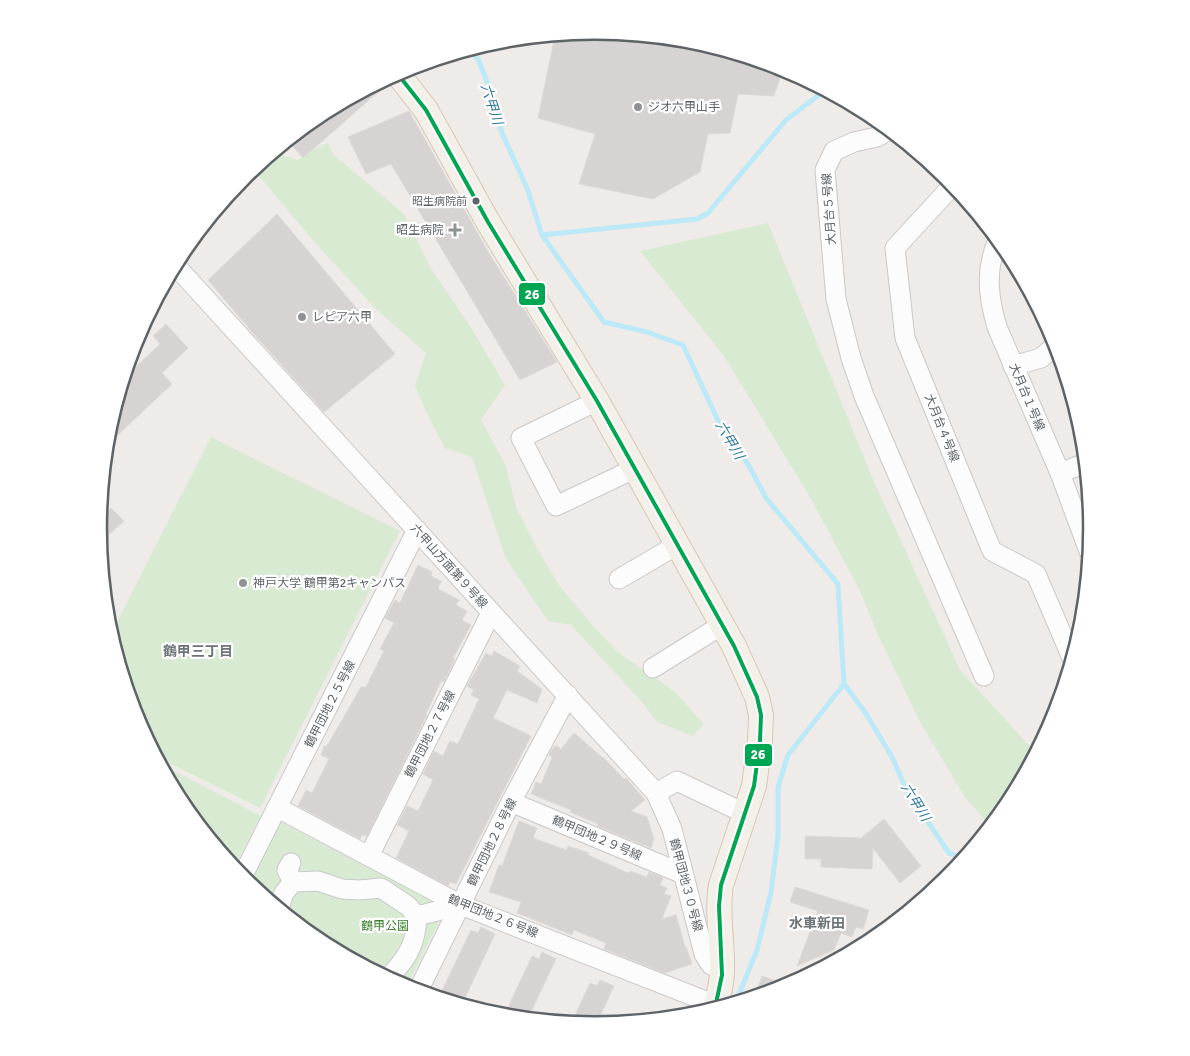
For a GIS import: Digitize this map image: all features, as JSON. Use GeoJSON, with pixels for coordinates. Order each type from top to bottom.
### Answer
{"type":"FeatureCollection","features":[{"type":"Feature","properties":{"kind":"main road"},"geometry":{"type":"LineString","coordinates":[[402,80],[426,110],[488,222],[597,401],[722,625],[757,697],[761,715],[758,767],[746,814],[724,874],[719,896],[722,969],[721,987],[718,1000]]}},
{"type":"Feature","properties":{"kind":"street","name":"大月台５号線"},"geometry":{"type":"LineString","coordinates":[[883,134],[878,137],[854,142],[834,151],[825,170],[836,299],[851,358],[864,396],[984,676]]}},
{"type":"Feature","properties":{"kind":"street","name":"大月台４号線"},"geometry":{"type":"LineString","coordinates":[[948,191],[895,248],[905,338],[992,551],[1036,574],[1068,648]]}},
{"type":"Feature","properties":{"kind":"street","name":"大月台１号線"},"geometry":{"type":"LineString","coordinates":[[995,248],[988,284],[994,318],[1060,472],[1083,532]]}},
{"type":"Feature","properties":{"kind":"street","name":"六甲山方面第９号線"},"geometry":{"type":"LineString","coordinates":[[180,271],[656,793]]}},
{"type":"Feature","properties":{"kind":"street"},"geometry":{"type":"LineString","coordinates":[[1013,366],[1041,358],[1049,350]]}},
{"type":"Feature","properties":{"kind":"street"},"geometry":{"type":"LineString","coordinates":[[597,401],[521,438],[556,506],[634,469]]}},
{"type":"Feature","properties":{"kind":"street"},"geometry":{"type":"LineString","coordinates":[[1060,472],[1079,465]]}},
{"type":"Feature","properties":{"kind":"street","name":"鶴甲団地２５号線"},"geometry":{"type":"LineString","coordinates":[[246,869],[417,530]]}},
{"type":"Feature","properties":{"kind":"street"},"geometry":{"type":"LineString","coordinates":[[619,579],[677,546]]}},
{"type":"Feature","properties":{"kind":"street","name":"鶴甲団地２７号線"},"geometry":{"type":"LineString","coordinates":[[369,856],[491,613]]}},
{"type":"Feature","properties":{"kind":"street"},"geometry":{"type":"LineString","coordinates":[[653,668],[722,625]]}},
{"type":"Feature","properties":{"kind":"street","name":"鶴甲団地２８号線"},"geometry":{"type":"LineString","coordinates":[[422,984],[511,802],[568,695]]}},
{"type":"Feature","properties":{"kind":"street"},"geometry":{"type":"LineString","coordinates":[[656,793],[677,781],[746,814]]}},
{"type":"Feature","properties":{"kind":"street","name":"鶴甲団地３０号線"},"geometry":{"type":"LineString","coordinates":[[656,793],[672,829],[704,954],[711,964],[722,969]]}},
{"type":"Feature","properties":{"kind":"street","name":"鶴甲団地２９号線"},"geometry":{"type":"LineString","coordinates":[[511,802],[683,874]]}},
{"type":"Feature","properties":{"kind":"street","name":"鶴甲団地２６号線"},"geometry":{"type":"LineString","coordinates":[[278,808],[461,905],[707,1003]]}},
{"type":"Feature","properties":{"kind":"street"},"geometry":{"type":"LineString","coordinates":[[291,863],[287,870],[293,882]]}},
{"type":"Feature","properties":{"kind":"street"},"geometry":{"type":"LineString","coordinates":[[281,901],[284,893],[293,882],[318,881],[342,889],[380,888],[408,906],[417,916],[416,935],[402,963],[393,972]]}},
{"type":"Feature","properties":{"kind":"street"},"geometry":{"type":"LineString","coordinates":[[417,916],[461,905]]}},
{"type":"Feature","properties":{"kind":"green space"},"geometry":{"type":"Polygon","coordinates":[[[328,143],[334,155],[404,214],[432,270],[472,329],[505,385],[481,420],[506,466],[516,507],[540,554],[561,588],[619,653],[674,691],[704,724],[693,736],[657,722],[642,702],[571,625],[548,621],[506,559],[472,457],[445,448],[429,418],[415,386],[426,353],[376,309],[318,246],[258,175],[281,155],[298,160],[314,149],[328,143]]]}},
{"type":"Feature","properties":{"kind":"green space"},"geometry":{"type":"Polygon","coordinates":[[[768,223],[872,477],[960,670],[1031,748],[1018,772],[985,821],[965,797],[920,722],[878,635],[860,591],[810,497],[724,356],[640,251],[768,223]]]}},
{"type":"Feature","properties":{"kind":"green space"},"geometry":{"type":"Polygon","coordinates":[[[211,437],[400,531],[260,808],[166,762],[144,715],[133,685],[116,624],[211,437]]]}},
{"type":"Feature","properties":{"kind":"green space"},"geometry":{"type":"Polygon","coordinates":[[[170,769],[261,816],[238,860],[208,825],[170,769]]]}},
{"type":"Feature","properties":{"kind":"green space","name":"鶴甲公園"},"geometry":{"type":"Polygon","coordinates":[[[279,821],[437,903],[441,918],[410,980],[379,966],[324,934],[273,895],[252,875],[279,821]]]}},
{"type":"Feature","properties":{"kind":"building","name":"ジオ六甲山手"},"geometry":{"type":"Polygon","coordinates":[[[595,40],[659,44],[721,57],[780,76],[774,96],[738,94],[730,133],[708,134],[700,172],[653,199],[579,184],[595,134],[538,118],[554,42],[595,40]]]}},
{"type":"Feature","properties":{"kind":"building"},"geometry":{"type":"Polygon","coordinates":[[[382,89],[303,158],[292,146],[324,122],[382,89]]]}},
{"type":"Feature","properties":{"kind":"building","name":"昭生病院"},"geometry":{"type":"Polygon","coordinates":[[[409,111],[487,250],[557,362],[520,380],[391,164],[366,174],[348,137],[409,111]]]}},
{"type":"Feature","properties":{"kind":"building","name":"レピア六甲"},"geometry":{"type":"Polygon","coordinates":[[[277,214],[395,354],[324,412],[208,280],[277,214]]]}},
{"type":"Feature","properties":{"kind":"building"},"geometry":{"type":"Polygon","coordinates":[[[166,324],[188,348],[162,373],[172,384],[115,437],[134,369],[160,344],[153,336],[166,324]]]}},
{"type":"Feature","properties":{"kind":"building"},"geometry":{"type":"Polygon","coordinates":[[[111,508],[124,521],[107,536],[107,528],[108,511],[111,508]]]}},
{"type":"Feature","properties":{"kind":"building"},"geometry":{"type":"Polygon","coordinates":[[[418,565],[432,572],[431,576],[441,581],[438,589],[459,600],[456,605],[467,611],[462,620],[471,625],[453,658],[455,659],[444,682],[441,681],[427,715],[367,836],[362,835],[360,839],[298,806],[306,790],[312,793],[329,759],[321,755],[324,746],[327,746],[361,687],[366,687],[384,651],[380,649],[394,623],[385,618],[395,600],[400,603],[418,565]]]}},
{"type":"Feature","properties":{"kind":"building"},"geometry":{"type":"Polygon","coordinates":[[[494,651],[520,666],[517,671],[542,689],[537,703],[507,690],[493,718],[531,736],[456,884],[450,882],[448,886],[396,858],[409,831],[397,825],[407,806],[418,811],[433,780],[423,774],[434,751],[443,756],[450,741],[458,744],[479,699],[471,695],[474,690],[467,686],[486,653],[492,656],[494,651]]]}},
{"type":"Feature","properties":{"kind":"building"},"geometry":{"type":"Polygon","coordinates":[[[574,733],[604,758],[624,779],[626,778],[645,800],[631,811],[647,817],[654,839],[651,848],[597,826],[598,824],[570,812],[571,810],[531,794],[536,782],[541,784],[552,758],[549,755],[550,752],[556,745],[561,749],[574,733]]]}},
{"type":"Feature","properties":{"kind":"building"},"geometry":{"type":"Polygon","coordinates":[[[884,819],[921,866],[900,883],[873,848],[872,869],[821,867],[821,859],[805,859],[805,836],[861,838],[884,819]]]}},
{"type":"Feature","properties":{"kind":"building"},"geometry":{"type":"Polygon","coordinates":[[[519,821],[537,828],[533,838],[566,850],[568,846],[589,853],[588,855],[628,873],[630,871],[647,877],[649,872],[663,878],[660,885],[667,888],[664,894],[671,896],[662,919],[676,915],[692,964],[665,973],[604,949],[606,943],[574,930],[572,935],[517,913],[521,902],[489,892],[499,865],[502,866],[519,821]]]}},
{"type":"Feature","properties":{"kind":"building"},"geometry":{"type":"Polygon","coordinates":[[[795,887],[869,910],[863,929],[856,927],[852,937],[841,933],[834,950],[797,966],[818,911],[790,902],[795,887]]]}},
{"type":"Feature","properties":{"kind":"building"},"geometry":{"type":"Polygon","coordinates":[[[481,927],[495,934],[465,998],[442,991],[471,930],[478,933],[481,927]]]}},
{"type":"Feature","properties":{"kind":"building"},"geometry":{"type":"Polygon","coordinates":[[[542,952],[556,959],[531,1012],[508,1008],[532,956],[539,959],[542,952]]]}},
{"type":"Feature","properties":{"kind":"building"},"geometry":{"type":"Polygon","coordinates":[[[762,976],[776,981],[758,988],[762,976]]]}},
{"type":"Feature","properties":{"kind":"building"},"geometry":{"type":"Polygon","coordinates":[[[600,980],[614,986],[600,1016],[575,1015],[590,983],[597,986],[600,980]]]}},
{"type":"Feature","properties":{"kind":"waterway","name":"六甲川"},"geometry":{"type":"LineString","coordinates":[[475,56],[478,59],[489,87],[502,133],[527,188],[542,235],[604,322],[647,332],[683,345],[721,427],[748,464],[766,498],[838,584],[844,684],[865,712],[892,757],[907,791],[949,853],[957,856]]}},
{"type":"Feature","properties":{"kind":"waterway"},"geometry":{"type":"LineString","coordinates":[[542,235],[697,219],[708,213],[786,120],[820,95]]}},
{"type":"Feature","properties":{"kind":"waterway"},"geometry":{"type":"LineString","coordinates":[[739,994],[757,950],[771,892],[778,836],[778,787],[788,755],[844,684]]}},
{"type":"Feature","properties":{"kind":"transit line","name":"26"},"geometry":{"type":"LineString","coordinates":[[402,80],[426,110],[488,222],[597,401],[734,646],[757,697],[761,715],[760,741],[754,786],[721,885],[719,906],[722,975],[717,1000]]}},
{"type":"Feature","properties":{"kind":"place","name":"ジオ六甲山手"},"geometry":{"type":"Point","coordinates":[638,107]}},
{"type":"Feature","properties":{"kind":"place","name":"昭生病院前"},"geometry":{"type":"Point","coordinates":[476,201]}},
{"type":"Feature","properties":{"kind":"place","name":"昭生病院"},"geometry":{"type":"Point","coordinates":[455,230]}},
{"type":"Feature","properties":{"kind":"place","name":"レピア六甲"},"geometry":{"type":"Point","coordinates":[302,317]}},
{"type":"Feature","properties":{"kind":"place","name":"神戸大学 鶴甲第2キャンパス"},"geometry":{"type":"Point","coordinates":[243,583]}},
{"type":"Feature","properties":{"kind":"district","name":"鶴甲三丁目"},"geometry":{"type":"Point","coordinates":[198,651]}},
{"type":"Feature","properties":{"kind":"district","name":"水車新田"},"geometry":{"type":"Point","coordinates":[817,923]}}]}
